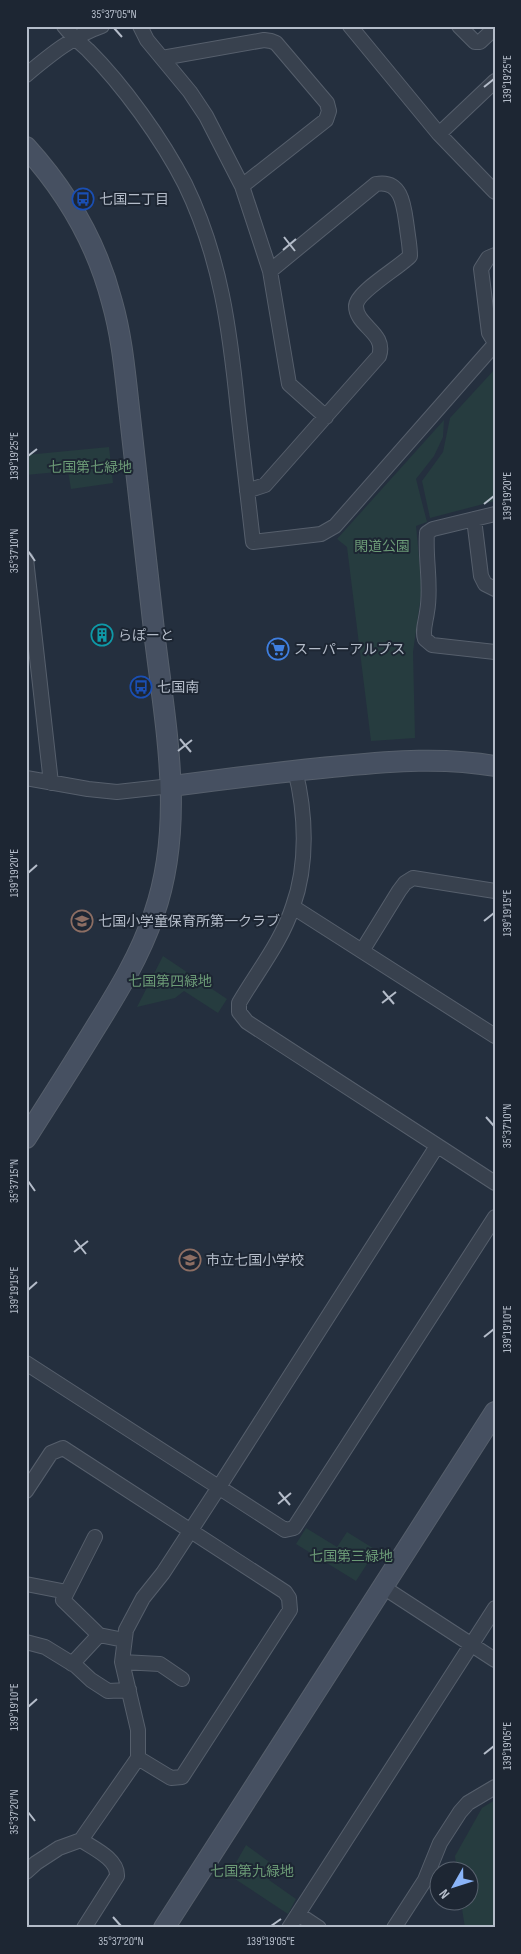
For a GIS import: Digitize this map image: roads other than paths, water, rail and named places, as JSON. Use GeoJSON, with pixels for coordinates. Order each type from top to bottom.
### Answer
{"type":"FeatureCollection","features":[{"type":"Feature","properties":{"kind":"street"},"geometry":{"type":"LineString","coordinates":[[64,26],[88,50],[144,119],[184,184],[203,227],[220,282],[230,332],[253,542],[321,534],[335,526],[495,344],[489,333],[481,269],[488,258],[495,255]]}},
{"type":"Feature","properties":{"kind":"street"},"geometry":{"type":"LineString","coordinates":[[26,75],[74,38],[102,26]]}},
{"type":"Feature","properties":{"kind":"street"},"geometry":{"type":"LineString","coordinates":[[140,26],[147,40],[190,92],[206,116],[242,186],[270,271],[289,384],[326,417]]}},
{"type":"Feature","properties":{"kind":"street"},"geometry":{"type":"LineString","coordinates":[[350,26],[439,134],[495,192]]}},
{"type":"Feature","properties":{"kind":"street"},"geometry":{"type":"LineString","coordinates":[[459,26],[475,42],[480,42],[495,28]]}},
{"type":"Feature","properties":{"kind":"street"},"geometry":{"type":"LineString","coordinates":[[162,58],[272,40],[327,103],[329,111],[326,120],[242,186]]}},
{"type":"Feature","properties":{"kind":"street"},"geometry":{"type":"LineString","coordinates":[[439,134],[495,81]]}},
{"type":"Feature","properties":{"kind":"street"},"geometry":{"type":"LineString","coordinates":[[26,147],[47,170],[71,205],[88,238],[113,303],[129,408],[171,786],[172,812],[167,865],[155,913],[148,932],[114,998],[26,1138]]}},
{"type":"Feature","properties":{"kind":"street"},"geometry":{"type":"LineString","coordinates":[[247,491],[265,485],[379,356],[381,351],[379,340],[358,314],[356,307],[360,296],[410,256],[404,206],[400,194],[392,185],[384,182],[376,184],[270,271]]}},
{"type":"Feature","properties":{"kind":"street"},"geometry":{"type":"LineString","coordinates":[[495,514],[433,529],[427,533],[429,600],[424,636],[426,641],[432,644],[495,652]]}},
{"type":"Feature","properties":{"kind":"street"},"geometry":{"type":"LineString","coordinates":[[474,519],[481,576],[485,584],[495,589]]}},
{"type":"Feature","properties":{"kind":"street"},"geometry":{"type":"LineString","coordinates":[[26,559],[51,783]]}},
{"type":"Feature","properties":{"kind":"street"},"geometry":{"type":"LineString","coordinates":[[26,778],[117,792],[295,770],[420,760],[457,761],[495,766]]}},
{"type":"Feature","properties":{"kind":"street"},"geometry":{"type":"LineString","coordinates":[[295,770],[303,806],[304,842],[293,907],[279,937],[239,1003],[238,1012],[247,1022],[495,1183]]}},
{"type":"Feature","properties":{"kind":"street"},"geometry":{"type":"LineString","coordinates":[[362,951],[399,891],[405,883],[413,878],[495,891]]}},
{"type":"Feature","properties":{"kind":"street"},"geometry":{"type":"LineString","coordinates":[[293,907],[495,1036]]}},
{"type":"Feature","properties":{"kind":"street"},"geometry":{"type":"LineString","coordinates":[[26,1872],[59,1848],[81,1840],[138,1758],[138,1730],[122,1662],[126,1630],[144,1598],[190,1532],[437,1146]]}},
{"type":"Feature","properties":{"kind":"street"},"geometry":{"type":"LineString","coordinates":[[26,1363],[285,1530],[294,1528],[495,1217]]}},
{"type":"Feature","properties":{"kind":"street"},"geometry":{"type":"LineString","coordinates":[[164,1928],[495,1412]]}},
{"type":"Feature","properties":{"kind":"street"},"geometry":{"type":"LineString","coordinates":[[26,1491],[51,1453],[63,1448],[284,1592],[289,1598],[290,1610],[182,1777],[171,1778],[138,1758]]}},
{"type":"Feature","properties":{"kind":"street"},"geometry":{"type":"LineString","coordinates":[[95,1537],[63,1600],[99,1635],[124,1640]]}},
{"type":"Feature","properties":{"kind":"street"},"geometry":{"type":"LineString","coordinates":[[26,1584],[67,1592]]}},
{"type":"Feature","properties":{"kind":"street"},"geometry":{"type":"LineString","coordinates":[[384,1587],[495,1660]]}},
{"type":"Feature","properties":{"kind":"street"},"geometry":{"type":"LineString","coordinates":[[289,1928],[495,1608]]}},
{"type":"Feature","properties":{"kind":"street"},"geometry":{"type":"LineString","coordinates":[[72,1664],[99,1635]]}},
{"type":"Feature","properties":{"kind":"street"},"geometry":{"type":"LineString","coordinates":[[26,1642],[45,1647],[72,1664],[108,1691],[129,1690]]}},
{"type":"Feature","properties":{"kind":"street"},"geometry":{"type":"LineString","coordinates":[[122,1662],[160,1664],[182,1679]]}},
{"type":"Feature","properties":{"kind":"street"},"geometry":{"type":"LineString","coordinates":[[394,1928],[425,1880],[440,1844],[460,1812],[468,1803],[495,1787]]}},
{"type":"Feature","properties":{"kind":"street"},"geometry":{"type":"LineString","coordinates":[[81,1840],[114,1863],[117,1870],[117,1876],[84,1928]]}},
{"type":"Feature","properties":{"kind":"street"},"geometry":{"type":"LineString","coordinates":[[298,1914],[319,1928]]}},
{"type":"Feature","properties":{"kind":"place","name":"七国二丁目"},"geometry":{"type":"Point","coordinates":[83,199]}},
{"type":"Feature","properties":{"kind":"place","name":"らぽーと"},"geometry":{"type":"Point","coordinates":[102,635]}},
{"type":"Feature","properties":{"kind":"place","name":"スーパーアルプス"},"geometry":{"type":"Point","coordinates":[278,649]}},
{"type":"Feature","properties":{"kind":"place","name":"七国南"},"geometry":{"type":"Point","coordinates":[141,687]}},
{"type":"Feature","properties":{"kind":"place","name":"七国小学童保育所第一クラブ"},"geometry":{"type":"Point","coordinates":[82,921]}},
{"type":"Feature","properties":{"kind":"place","name":"市立七国小学校"},"geometry":{"type":"Point","coordinates":[190,1260]}},
{"type":"Feature","properties":{"kind":"park label","name":"七国第七緑地"},"geometry":{"type":"Point","coordinates":[90,467]}},
{"type":"Feature","properties":{"kind":"park label","name":"閑道公園"},"geometry":{"type":"Point","coordinates":[382,546]}},
{"type":"Feature","properties":{"kind":"park label","name":"七国第四緑地"},"geometry":{"type":"Point","coordinates":[170,981]}},
{"type":"Feature","properties":{"kind":"park label","name":"七国第三緑地"},"geometry":{"type":"Point","coordinates":[351,1556]}},
{"type":"Feature","properties":{"kind":"park label","name":"七国第九緑地"},"geometry":{"type":"Point","coordinates":[252,1871]}}]}
